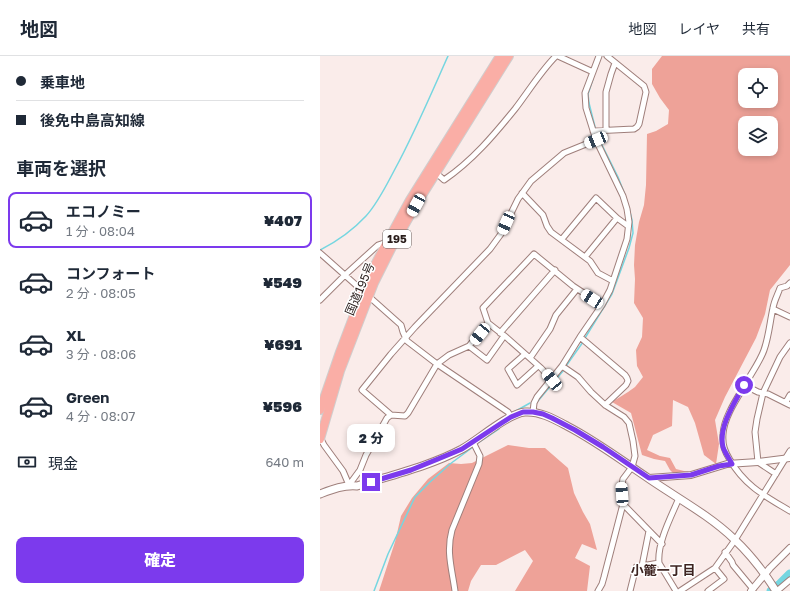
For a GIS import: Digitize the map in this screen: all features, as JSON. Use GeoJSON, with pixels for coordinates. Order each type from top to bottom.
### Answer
{"type":"FeatureCollection","features":[{"type":"Feature","properties":{"kind":"highway","name":"国道195号"},"geometry":{"type":"LineString","coordinates":[[320,410],[340,352],[366,294],[374,283],[433,171],[500,56]]}},
{"type":"Feature","properties":{"kind":"highway","name":"国道195号"},"geometry":{"type":"LineString","coordinates":[[320,438],[340,371],[366,294],[368,278],[410,200],[433,171],[509,56]]}},
{"type":"Feature","properties":{"kind":"main road"},"geometry":{"type":"LineString","coordinates":[[320,494],[341,486],[357,486],[411,470],[462,449],[511,417],[523,412],[533,412],[552,418],[603,447],[720,527],[735,540],[759,566],[776,590]]}},
{"type":"Feature","properties":{"kind":"street"},"geometry":{"type":"LineString","coordinates":[[433,171],[444,180],[475,155],[557,56],[593,72]]}},
{"type":"Feature","properties":{"kind":"street"},"geometry":{"type":"LineString","coordinates":[[533,412],[535,399],[552,380],[602,306],[610,290],[626,244],[628,226],[627,208],[624,196],[596,140],[586,108],[586,89],[599,56]]}},
{"type":"Feature","properties":{"kind":"street"},"geometry":{"type":"LineString","coordinates":[[593,131],[634,129],[637,127],[646,92],[644,86],[607,56]]}},
{"type":"Feature","properties":{"kind":"street"},"geometry":{"type":"LineString","coordinates":[[606,130],[606,92],[615,63]]}},
{"type":"Feature","properties":{"kind":"street"},"geometry":{"type":"LineString","coordinates":[[488,323],[469,346],[449,355],[437,364],[405,416],[391,414],[362,390],[415,327],[490,250],[501,234],[522,193],[531,181],[564,153],[596,140]]}},
{"type":"Feature","properties":{"kind":"street"},"geometry":{"type":"LineString","coordinates":[[522,193],[544,216],[550,230],[592,263],[598,273],[613,281]]}},
{"type":"Feature","properties":{"kind":"street"},"geometry":{"type":"LineString","coordinates":[[562,239],[596,198],[617,218],[628,226]]}},
{"type":"Feature","properties":{"kind":"street"},"geometry":{"type":"LineString","coordinates":[[585,257],[617,218]]}},
{"type":"Feature","properties":{"kind":"street"},"geometry":{"type":"LineString","coordinates":[[320,300],[378,245],[387,242]]}},
{"type":"Feature","properties":{"kind":"street"},"geometry":{"type":"LineString","coordinates":[[320,253],[401,324],[407,341],[437,364],[508,412],[511,417]]}},
{"type":"Feature","properties":{"kind":"street"},"geometry":{"type":"LineString","coordinates":[[552,380],[530,358],[488,323],[482,308],[534,254],[577,289],[602,306]]}},
{"type":"Feature","properties":{"kind":"street"},"geometry":{"type":"LineString","coordinates":[[469,346],[487,360],[502,334],[555,270]]}},
{"type":"Feature","properties":{"kind":"street"},"geometry":{"type":"LineString","coordinates":[[789,286],[780,288],[773,309],[764,350],[727,418],[723,434],[723,446],[732,464],[746,482],[763,495],[790,511]]}},
{"type":"Feature","properties":{"kind":"street"},"geometry":{"type":"LineString","coordinates":[[530,358],[550,329],[556,315],[577,289]]}},
{"type":"Feature","properties":{"kind":"street"},"geometry":{"type":"LineString","coordinates":[[773,309],[790,317]]}},
{"type":"Feature","properties":{"kind":"street"},"geometry":{"type":"LineString","coordinates":[[581,338],[627,378],[628,381],[626,385],[606,405]]}},
{"type":"Feature","properties":{"kind":"street"},"geometry":{"type":"LineString","coordinates":[[758,462],[755,432],[763,393],[780,357],[790,343]]}},
{"type":"Feature","properties":{"kind":"street"},"geometry":{"type":"LineString","coordinates":[[525,354],[508,369],[517,385],[538,366]]}},
{"type":"Feature","properties":{"kind":"street"},"geometry":{"type":"LineString","coordinates":[[562,366],[578,378],[606,405],[624,417],[629,423],[636,456],[632,467],[623,479],[623,504],[602,584],[598,591]]}},
{"type":"Feature","properties":{"kind":"street"},"geometry":{"type":"LineString","coordinates":[[744,385],[758,392],[768,394],[788,404],[790,395]]}},
{"type":"Feature","properties":{"kind":"street"},"geometry":{"type":"LineString","coordinates":[[348,486],[360,470],[366,455],[387,418],[391,414]]}},
{"type":"Feature","properties":{"kind":"street"},"geometry":{"type":"LineString","coordinates":[[320,438],[343,472],[348,486]]}},
{"type":"Feature","properties":{"kind":"street"},"geometry":{"type":"LineString","coordinates":[[455,591],[449,541],[479,464],[480,456],[473,442]]}},
{"type":"Feature","properties":{"kind":"street"},"geometry":{"type":"LineString","coordinates":[[680,591],[715,568],[788,458],[790,451]]}},
{"type":"Feature","properties":{"kind":"street"},"geometry":{"type":"LineString","coordinates":[[649,478],[691,475],[719,466],[788,458]]}},
{"type":"Feature","properties":{"kind":"street"},"geometry":{"type":"LineString","coordinates":[[758,462],[776,474]]}},
{"type":"Feature","properties":{"kind":"street"},"geometry":{"type":"LineString","coordinates":[[676,591],[659,563],[659,558],[666,531],[679,498]]}},
{"type":"Feature","properties":{"kind":"street"},"geometry":{"type":"LineString","coordinates":[[623,504],[662,544]]}},
{"type":"Feature","properties":{"kind":"street"},"geometry":{"type":"LineString","coordinates":[[642,566],[650,531]]}},
{"type":"Feature","properties":{"kind":"street"},"geometry":{"type":"LineString","coordinates":[[725,552],[752,590],[790,548]]}},
{"type":"Feature","properties":{"kind":"street"},"geometry":{"type":"LineString","coordinates":[[630,591],[636,567],[659,563]]}},
{"type":"Feature","properties":{"kind":"street"},"geometry":{"type":"LineString","coordinates":[[708,591],[724,579],[715,568]]}},
{"type":"Feature","properties":{"kind":"street"},"geometry":{"type":"LineString","coordinates":[[776,590],[790,580]]}},
{"type":"Feature","properties":{"kind":"shaded area"},"geometry":{"type":"Polygon","coordinates":[[[662,56],[790,56],[790,265],[770,290],[765,314],[756,338],[725,397],[715,420],[719,444],[716,464],[704,455],[695,423],[688,407],[673,400],[672,426],[653,435],[647,450],[660,456],[670,458],[676,469],[692,473],[674,474],[665,461],[642,455],[631,413],[612,402],[635,387],[643,377],[637,366],[636,350],[642,337],[643,318],[634,303],[635,245],[644,205],[647,134],[668,124],[669,110],[652,84],[652,69],[662,56]]]}},
{"type":"Feature","properties":{"kind":"shaded area"},"geometry":{"type":"Polygon","coordinates":[[[508,445],[529,448],[545,448],[568,468],[574,493],[590,524],[597,550],[582,544],[575,558],[590,566],[587,591],[515,591],[533,561],[525,550],[496,565],[481,565],[471,581],[468,591],[379,591],[395,542],[401,516],[412,498],[428,479],[449,463],[472,463],[508,445]]]}},
{"type":"Feature","properties":{"kind":"waterway"},"geometry":{"type":"LineString","coordinates":[[320,250],[350,231],[366,216],[374,205],[385,187],[423,113],[448,56]]}},
{"type":"Feature","properties":{"kind":"waterway"},"geometry":{"type":"LineString","coordinates":[[593,79],[588,94],[595,127]]}},
{"type":"Feature","properties":{"kind":"waterway"},"geometry":{"type":"LineString","coordinates":[[597,135],[618,177],[625,195]]}},
{"type":"Feature","properties":{"kind":"waterway"},"geometry":{"type":"LineString","coordinates":[[585,338],[612,294],[629,248],[633,233],[629,208]]}},
{"type":"Feature","properties":{"kind":"waterway"},"geometry":{"type":"LineString","coordinates":[[566,366],[583,342]]}},
{"type":"Feature","properties":{"kind":"waterway"},"geometry":{"type":"LineString","coordinates":[[538,401],[563,371]]}},
{"type":"Feature","properties":{"kind":"waterway"},"geometry":{"type":"LineString","coordinates":[[514,412],[530,403]]}},
{"type":"Feature","properties":{"kind":"waterway"},"geometry":{"type":"LineString","coordinates":[[478,443],[499,429],[499,427]]}},
{"type":"Feature","properties":{"kind":"waterway"},"geometry":{"type":"LineString","coordinates":[[374,591],[388,554],[415,497],[450,464],[473,447]]}},
{"type":"Feature","properties":{"kind":"waterway"},"geometry":{"type":"LineString","coordinates":[[771,591],[790,574]]}},
{"type":"Feature","properties":{"kind":"district","name":"小籠一丁目"},"geometry":{"type":"Point","coordinates":[663,570]}},
{"type":"Feature","properties":{"kind":"route"},"geometry":{"type":"LineString","coordinates":[[371,482],[411,470],[462,449],[511,417],[523,412],[543,414],[575,430],[649,478],[691,475],[719,466],[732,464],[723,446],[722,441],[724,426],[744,385]]}}]}
